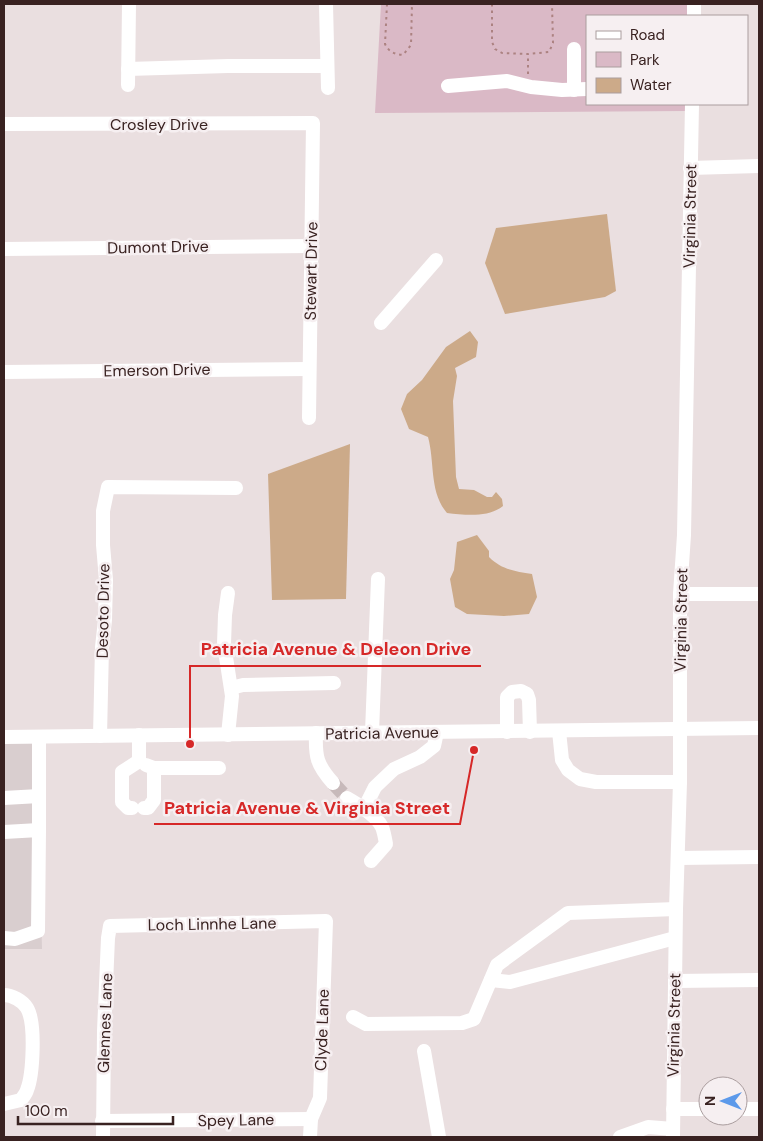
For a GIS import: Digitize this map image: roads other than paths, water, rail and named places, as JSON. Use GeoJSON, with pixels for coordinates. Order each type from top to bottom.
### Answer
{"type":"FeatureCollection","features":[{"type":"Feature","properties":{"kind":"street"},"geometry":{"type":"LineString","coordinates":[[128,85],[129,4]]}},
{"type":"Feature","properties":{"kind":"street"},"geometry":{"type":"LineString","coordinates":[[326,4],[328,88]]}},
{"type":"Feature","properties":{"kind":"street"},"geometry":{"type":"LineString","coordinates":[[448,86],[507,81],[528,86],[581,90],[574,49]]}},
{"type":"Feature","properties":{"kind":"street"},"geometry":{"type":"LineString","coordinates":[[128,69],[327,66]]}},
{"type":"Feature","properties":{"kind":"street","name":"Virginia Street"},"geometry":{"type":"LineString","coordinates":[[673,1133],[675,938],[680,782],[680,594],[684,526],[692,105]]}},
{"type":"Feature","properties":{"kind":"street","name":"Crosley Drive"},"geometry":{"type":"LineString","coordinates":[[4,124],[313,123]]}},
{"type":"Feature","properties":{"kind":"street","name":"Stewart Drive"},"geometry":{"type":"LineString","coordinates":[[309,418],[313,123]]}},
{"type":"Feature","properties":{"kind":"street"},"geometry":{"type":"LineString","coordinates":[[690,168],[759,166]]}},
{"type":"Feature","properties":{"kind":"street","name":"Dumont Drive"},"geometry":{"type":"LineString","coordinates":[[4,249],[312,246]]}},
{"type":"Feature","properties":{"kind":"street"},"geometry":{"type":"LineString","coordinates":[[381,323],[436,260]]}},
{"type":"Feature","properties":{"kind":"street","name":"Emerson Drive"},"geometry":{"type":"LineString","coordinates":[[4,372],[310,368]]}},
{"type":"Feature","properties":{"kind":"street","name":"Desoto Drive"},"geometry":{"type":"LineString","coordinates":[[100,736],[102,647],[106,612],[106,580],[102,545],[103,511],[108,487],[236,488]]}},
{"type":"Feature","properties":{"kind":"street"},"geometry":{"type":"LineString","coordinates":[[372,732],[378,579]]}},
{"type":"Feature","properties":{"kind":"street"},"geometry":{"type":"LineString","coordinates":[[228,593],[224,644],[232,696],[228,734]]}},
{"type":"Feature","properties":{"kind":"street"},"geometry":{"type":"LineString","coordinates":[[680,594],[759,594]]}},
{"type":"Feature","properties":{"kind":"street"},"geometry":{"type":"LineString","coordinates":[[231,688],[262,684],[334,683]]}},
{"type":"Feature","properties":{"kind":"street"},"geometry":{"type":"LineString","coordinates":[[507,732],[507,697],[512,692],[521,691],[527,694],[529,700],[530,732]]}},
{"type":"Feature","properties":{"kind":"street","name":"Patricia Avenue"},"geometry":{"type":"LineString","coordinates":[[4,737],[372,732],[559,732],[680,728],[759,728]]}},
{"type":"Feature","properties":{"kind":"street"},"geometry":{"type":"LineString","coordinates":[[364,809],[376,787],[394,769],[420,757],[434,746],[437,732]]}},
{"type":"Feature","properties":{"kind":"street"},"geometry":{"type":"LineString","coordinates":[[559,732],[562,760],[568,770],[580,779],[596,782],[680,782]]}},
{"type":"Feature","properties":{"kind":"street"},"geometry":{"type":"LineString","coordinates":[[316,733],[316,760],[321,770],[332,783]]}},
{"type":"Feature","properties":{"kind":"street"},"geometry":{"type":"LineString","coordinates":[[139,735],[139,761]]}},
{"type":"Feature","properties":{"kind":"street"},"geometry":{"type":"LineString","coordinates":[[4,938],[15,939],[38,931],[39,737]]}},
{"type":"Feature","properties":{"kind":"street"},"geometry":{"type":"LineString","coordinates":[[139,761],[154,768],[219,768]]}},
{"type":"Feature","properties":{"kind":"street"},"geometry":{"type":"LineString","coordinates":[[139,761],[122,772],[122,802],[128,808],[148,808],[154,800],[154,768]]}},
{"type":"Feature","properties":{"kind":"street"},"geometry":{"type":"LineString","coordinates":[[4,798],[39,796]]}},
{"type":"Feature","properties":{"kind":"street"},"geometry":{"type":"LineString","coordinates":[[348,798],[380,823],[383,829],[386,844],[371,861]]}},
{"type":"Feature","properties":{"kind":"street"},"geometry":{"type":"LineString","coordinates":[[4,832],[39,830]]}},
{"type":"Feature","properties":{"kind":"street"},"geometry":{"type":"LineString","coordinates":[[678,858],[759,857]]}},
{"type":"Feature","properties":{"kind":"street"},"geometry":{"type":"LineString","coordinates":[[353,1017],[366,1024],[462,1023],[474,1018],[497,965],[568,913],[676,909]]}},
{"type":"Feature","properties":{"kind":"street","name":"Loch Linnhe Lane"},"geometry":{"type":"LineString","coordinates":[[108,938],[110,926],[326,921]]}},
{"type":"Feature","properties":{"kind":"street","name":"Clyde Lane"},"geometry":{"type":"LineString","coordinates":[[310,1137],[310,1119],[320,1098],[326,921]]}},
{"type":"Feature","properties":{"kind":"street","name":"Glennes Lane"},"geometry":{"type":"LineString","coordinates":[[102,1137],[108,938]]}},
{"type":"Feature","properties":{"kind":"street"},"geometry":{"type":"LineString","coordinates":[[491,980],[510,982],[675,938]]}},
{"type":"Feature","properties":{"kind":"street"},"geometry":{"type":"LineString","coordinates":[[675,980],[759,980]]}},
{"type":"Feature","properties":{"kind":"street"},"geometry":{"type":"LineString","coordinates":[[4,1104],[21,1100],[27,1090],[31,1065],[31,1023],[27,1008],[19,1000],[6,995]]}},
{"type":"Feature","properties":{"kind":"street"},"geometry":{"type":"LineString","coordinates":[[424,1051],[439,1137]]}},
{"type":"Feature","properties":{"kind":"street"},"geometry":{"type":"LineString","coordinates":[[673,1110],[698,1109]]}},
{"type":"Feature","properties":{"kind":"street","name":"Spey Lane"},"geometry":{"type":"LineString","coordinates":[[102,1121],[310,1119]]}},
{"type":"Feature","properties":{"kind":"street"},"geometry":{"type":"LineString","coordinates":[[620,1137],[648,1127],[673,1133]]}},
{"type":"Feature","properties":{"kind":"water"},"geometry":{"type":"Polygon","coordinates":[[[607,214],[616,291],[605,297],[505,314],[485,263],[496,228],[607,214]]]}},
{"type":"Feature","properties":{"kind":"water"},"geometry":{"type":"Polygon","coordinates":[[[470,331],[478,342],[476,357],[455,368],[457,376],[453,401],[456,477],[459,489],[474,490],[487,497],[492,497],[496,492],[502,499],[503,506],[497,510],[476,515],[447,513],[441,505],[435,486],[428,437],[409,429],[401,409],[407,394],[422,380],[446,347],[470,331]]]}},
{"type":"Feature","properties":{"kind":"water"},"geometry":{"type":"Polygon","coordinates":[[[350,444],[346,599],[272,600],[268,474],[350,444]]]}},
{"type":"Feature","properties":{"kind":"water"},"geometry":{"type":"Polygon","coordinates":[[[477,535],[489,551],[489,557],[499,565],[532,574],[537,597],[529,614],[504,616],[467,614],[455,607],[450,579],[454,570],[457,542],[477,535]]]}},
{"type":"Feature","properties":{"kind":"tunnel"},"geometry":{"type":"LineString","coordinates":[[333,783],[347,798]]}},
{"type":"Feature","properties":{"kind":"place","name":"Patricia Avenue & Deleon Drive"},"geometry":{"type":"Point","coordinates":[190,744]}},
{"type":"Feature","properties":{"kind":"place","name":"Patricia Avenue & Virginia Street"},"geometry":{"type":"Point","coordinates":[474,750]}}]}
